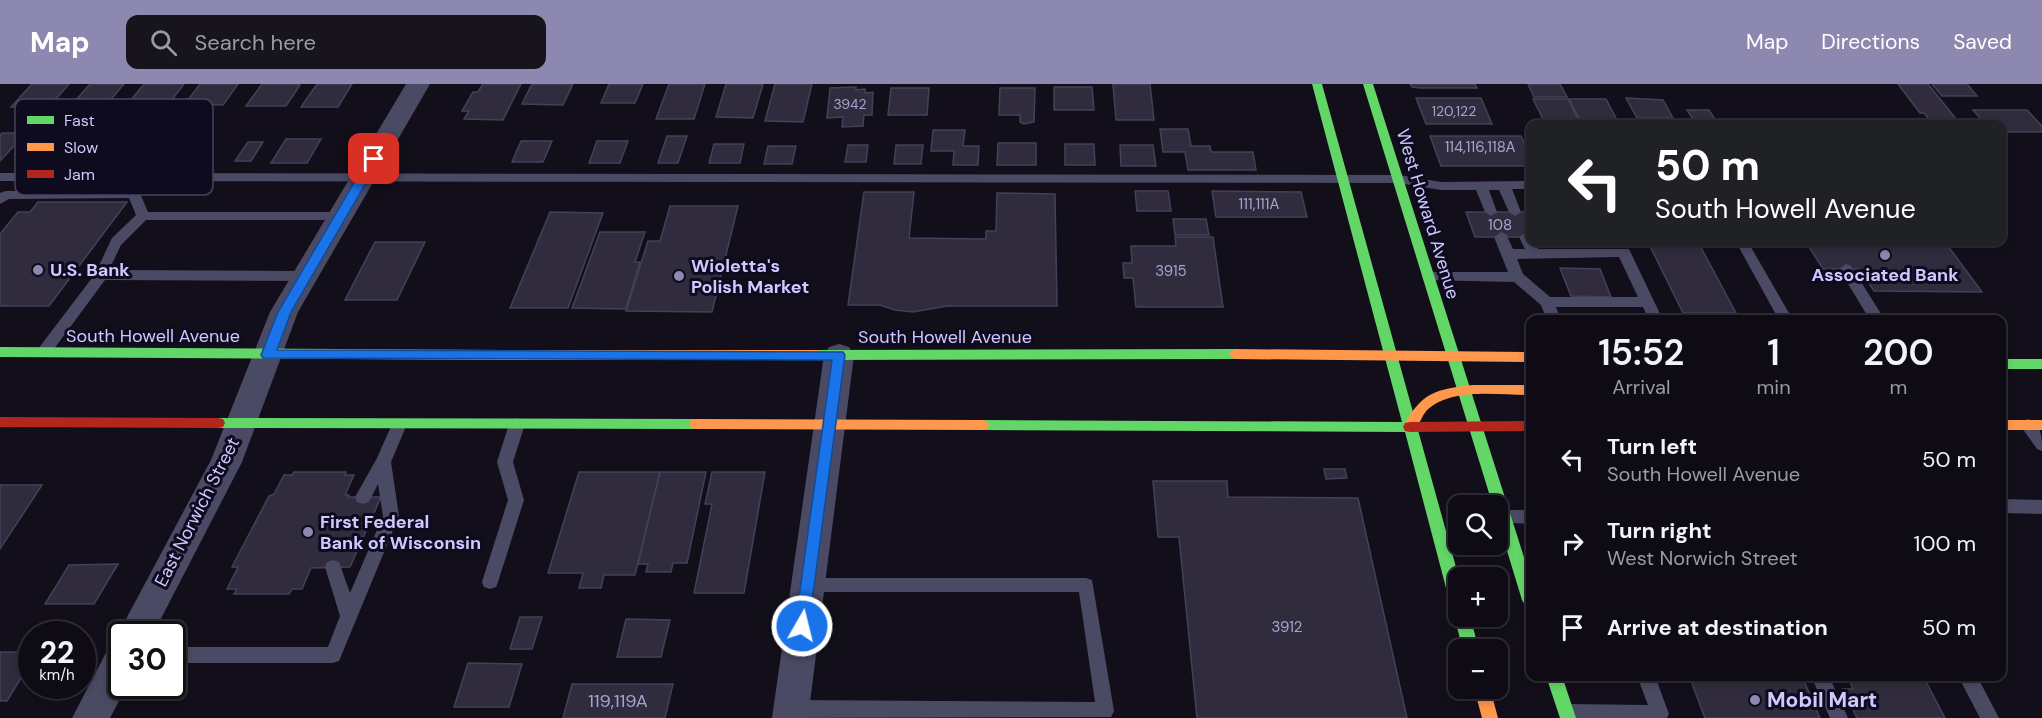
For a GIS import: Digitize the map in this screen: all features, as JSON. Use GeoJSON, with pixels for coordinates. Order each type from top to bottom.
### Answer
{"type":"FeatureCollection","features":[{"type":"Feature","properties":{"kind":"main road"},"geometry":{"type":"LineString","coordinates":[[1317,84],[1448,567]]}},
{"type":"Feature","properties":{"kind":"main road","name":"West Howard Avenue"},"geometry":{"type":"LineString","coordinates":[[1368,84],[1497,495]]}},
{"type":"Feature","properties":{"kind":"main road","name":"South Howell Avenue"},"geometry":{"type":"LineString","coordinates":[[0,352],[268,355],[1389,354],[1526,357]]}},
{"type":"Feature","properties":{"kind":"main road"},"geometry":{"type":"LineString","coordinates":[[2006,364],[2042,364]]}},
{"type":"Feature","properties":{"kind":"main road"},"geometry":{"type":"LineString","coordinates":[[1410,427],[1422,406],[1442,395],[1526,390]]}},
{"type":"Feature","properties":{"kind":"main road"},"geometry":{"type":"LineString","coordinates":[[0,422],[829,426],[1526,426]]}},
{"type":"Feature","properties":{"kind":"main road"},"geometry":{"type":"LineString","coordinates":[[2006,425],[2035,425]]}},
{"type":"Feature","properties":{"kind":"main road","name":"West Howard Avenue"},"geometry":{"type":"LineString","coordinates":[[1508,530],[1526,587]]}},
{"type":"Feature","properties":{"kind":"main road"},"geometry":{"type":"LineString","coordinates":[[1556,681],[1567,716]]}},
{"type":"Feature","properties":{"kind":"main road"},"geometry":{"type":"LineString","coordinates":[[1485,699],[1490,718]]}},
{"type":"Feature","properties":{"kind":"street","name":"East Norwich Street"},"geometry":{"type":"LineString","coordinates":[[142,621],[226,462],[284,312],[418,84]]}},
{"type":"Feature","properties":{"kind":"street"},"geometry":{"type":"LineString","coordinates":[[791,713],[839,355]]}},
{"type":"Feature","properties":{"kind":"street"},"geometry":{"type":"LineString","coordinates":[[90,718],[108,685]]}},
{"type":"Feature","properties":{"kind":"lane"},"geometry":{"type":"LineString","coordinates":[[213,177],[1399,179],[1441,186],[1526,185]]}},
{"type":"Feature","properties":{"kind":"lane"},"geometry":{"type":"LineString","coordinates":[[2,197],[15,183]]}},
{"type":"Feature","properties":{"kind":"lane"},"geometry":{"type":"LineString","coordinates":[[1481,185],[1491,212]]}},
{"type":"Feature","properties":{"kind":"lane"},"geometry":{"type":"LineString","coordinates":[[1504,185],[1515,212]]}},
{"type":"Feature","properties":{"kind":"lane"},"geometry":{"type":"LineString","coordinates":[[2,197],[90,195]]}},
{"type":"Feature","properties":{"kind":"lane"},"geometry":{"type":"LineString","coordinates":[[134,195],[143,216]]}},
{"type":"Feature","properties":{"kind":"lane"},"geometry":{"type":"LineString","coordinates":[[43,353],[101,275],[105,260],[132,223],[143,216],[340,216]]}},
{"type":"Feature","properties":{"kind":"lane"},"geometry":{"type":"LineString","coordinates":[[1501,237],[1517,277],[1547,302],[1552,315]]}},
{"type":"Feature","properties":{"kind":"lane"},"geometry":{"type":"LineString","coordinates":[[1530,246],[1533,253]]}},
{"type":"Feature","properties":{"kind":"lane"},"geometry":{"type":"LineString","coordinates":[[1744,246],[1783,315]]}},
{"type":"Feature","properties":{"kind":"lane"},"geometry":{"type":"LineString","coordinates":[[1508,254],[1533,253],[1561,247],[1623,252],[1654,315]]}},
{"type":"Feature","properties":{"kind":"lane"},"geometry":{"type":"LineString","coordinates":[[1846,269],[1875,315]]}},
{"type":"Feature","properties":{"kind":"lane"},"geometry":{"type":"LineString","coordinates":[[101,275],[306,276]]}},
{"type":"Feature","properties":{"kind":"lane"},"geometry":{"type":"LineString","coordinates":[[1429,277],[1517,277]]}},
{"type":"Feature","properties":{"kind":"lane"},"geometry":{"type":"LineString","coordinates":[[1547,302],[1647,302]]}},
{"type":"Feature","properties":{"kind":"lane"},"geometry":{"type":"LineString","coordinates":[[363,497],[383,462],[399,424]]}},
{"type":"Feature","properties":{"kind":"lane"},"geometry":{"type":"LineString","coordinates":[[490,582],[516,500],[505,462],[517,424]]}},
{"type":"Feature","properties":{"kind":"lane"},"geometry":{"type":"LineString","coordinates":[[2035,425],[2042,445]]}},
{"type":"Feature","properties":{"kind":"lane"},"geometry":{"type":"LineString","coordinates":[[186,655],[333,655],[391,516],[383,462]]}},
{"type":"Feature","properties":{"kind":"lane"},"geometry":{"type":"LineString","coordinates":[[2006,506],[2042,507]]}},
{"type":"Feature","properties":{"kind":"lane"},"geometry":{"type":"LineString","coordinates":[[1508,517],[1526,517]]}},
{"type":"Feature","properties":{"kind":"lane"},"geometry":{"type":"LineString","coordinates":[[333,567],[349,616]]}},
{"type":"Feature","properties":{"kind":"lane"},"geometry":{"type":"LineString","coordinates":[[791,713],[1105,711],[1086,585],[808,585]]}},
{"type":"Feature","properties":{"kind":"lane"},"geometry":{"type":"LineString","coordinates":[[1567,716],[1662,716],[1648,681]]}},
{"type":"Feature","properties":{"kind":"lane"},"geometry":{"type":"LineString","coordinates":[[1822,681],[1839,718]]}},
{"type":"Feature","properties":{"kind":"lane"},"geometry":{"type":"LineString","coordinates":[[1970,681],[1990,718]]}},
{"type":"Feature","properties":{"kind":"building"},"geometry":{"type":"Polygon","coordinates":[[[32,84],[69,84],[56,99],[18,99],[32,84]]]}},
{"type":"Feature","properties":{"kind":"building"},"geometry":{"type":"Polygon","coordinates":[[[90,84],[124,84],[111,99],[77,99],[90,84]]]}},
{"type":"Feature","properties":{"kind":"building"},"geometry":{"type":"Polygon","coordinates":[[[144,84],[184,84],[172,99],[132,99],[144,84]]]}},
{"type":"Feature","properties":{"kind":"building"},"geometry":{"type":"Polygon","coordinates":[[[200,84],[238,84],[223,105],[213,105],[213,99],[189,99],[200,84]]]}},
{"type":"Feature","properties":{"kind":"building"},"geometry":{"type":"Polygon","coordinates":[[[262,84],[300,85],[286,106],[246,106],[262,84]]]}},
{"type":"Feature","properties":{"kind":"building"},"geometry":{"type":"Polygon","coordinates":[[[317,84],[352,84],[338,107],[301,107],[317,84]]]}},
{"type":"Feature","properties":{"kind":"building"},"geometry":{"type":"Polygon","coordinates":[[[483,84],[521,84],[503,120],[464,119],[469,111],[462,111],[473,92],[478,92],[483,84]]]}},
{"type":"Feature","properties":{"kind":"building"},"geometry":{"type":"Polygon","coordinates":[[[532,84],[573,84],[563,105],[522,104],[532,84]]]}},
{"type":"Feature","properties":{"kind":"building"},"geometry":{"type":"Polygon","coordinates":[[[609,84],[643,84],[635,103],[601,103],[609,84]]]}},
{"type":"Feature","properties":{"kind":"building"},"geometry":{"type":"Polygon","coordinates":[[[669,84],[705,84],[694,119],[656,119],[669,84]]]}},
{"type":"Feature","properties":{"kind":"building"},"geometry":{"type":"Polygon","coordinates":[[[726,84],[763,84],[753,118],[716,117],[726,84]]]}},
{"type":"Feature","properties":{"kind":"building"},"geometry":{"type":"Polygon","coordinates":[[[775,84],[812,84],[803,122],[765,121],[775,84]]]}},
{"type":"Feature","properties":{"kind":"building"},"geometry":{"type":"Polygon","coordinates":[[[1113,84],[1150,84],[1154,120],[1116,120],[1113,84]]]}},
{"type":"Feature","properties":{"kind":"building"},"geometry":{"type":"Polygon","coordinates":[[[1410,84],[1475,84],[1477,88],[1421,88],[1412,87],[1410,84]]]}},
{"type":"Feature","properties":{"kind":"building"},"geometry":{"type":"Polygon","coordinates":[[[1528,84],[1560,84],[1567,97],[1534,97],[1528,84]]]}},
{"type":"Feature","properties":{"kind":"building"},"geometry":{"type":"Polygon","coordinates":[[[1898,84],[1928,84],[1957,120],[1930,120],[1924,113],[1920,113],[1898,84]]]}},
{"type":"Feature","properties":{"kind":"building"},"geometry":{"type":"Polygon","coordinates":[[[1932,84],[1967,84],[1977,96],[1942,96],[1932,84]]]}},
{"type":"Feature","properties":{"kind":"building"},"geometry":{"type":"Polygon","coordinates":[[[856,87],[856,90],[865,89],[865,93],[873,92],[872,115],[864,115],[863,126],[842,127],[843,117],[827,118],[830,88],[856,87]]]}},
{"type":"Feature","properties":{"kind":"building"},"geometry":{"type":"Polygon","coordinates":[[[1054,87],[1092,87],[1094,110],[1054,110],[1054,87]]]}},
{"type":"Feature","properties":{"kind":"building"},"geometry":{"type":"Polygon","coordinates":[[[891,88],[929,88],[927,115],[888,115],[891,88]]]}},
{"type":"Feature","properties":{"kind":"building"},"geometry":{"type":"Polygon","coordinates":[[[1000,88],[1035,88],[1034,122],[1024,124],[1020,122],[1020,115],[999,115],[1000,88]]]}},
{"type":"Feature","properties":{"kind":"building"},"geometry":{"type":"Polygon","coordinates":[[[1416,98],[1481,98],[1492,124],[1426,124],[1416,98]]]}},
{"type":"Feature","properties":{"kind":"building"},"geometry":{"type":"Polygon","coordinates":[[[1626,98],[1663,100],[1673,118],[1637,118],[1626,98]]]}},
{"type":"Feature","properties":{"kind":"building"},"geometry":{"type":"Polygon","coordinates":[[[1533,99],[1568,99],[1578,120],[1544,120],[1533,99]]]}},
{"type":"Feature","properties":{"kind":"building"},"geometry":{"type":"Polygon","coordinates":[[[1569,99],[1606,99],[1617,120],[1580,120],[1569,99]]]}},
{"type":"Feature","properties":{"kind":"building"},"geometry":{"type":"Polygon","coordinates":[[[1687,110],[1709,110],[1715,120],[1693,120],[1687,110]]]}},
{"type":"Feature","properties":{"kind":"building"},"geometry":{"type":"Polygon","coordinates":[[[1973,110],[2027,110],[2042,126],[2042,132],[2006,132],[2006,120],[1982,120],[1973,110]]]}},
{"type":"Feature","properties":{"kind":"building"},"geometry":{"type":"Polygon","coordinates":[[[1160,129],[1188,129],[1191,146],[1210,146],[1211,152],[1253,152],[1256,170],[1188,170],[1185,152],[1163,152],[1160,129]]]}},
{"type":"Feature","properties":{"kind":"building"},"geometry":{"type":"Polygon","coordinates":[[[933,130],[965,130],[963,146],[979,146],[978,165],[953,165],[954,151],[931,151],[933,130]]]}},
{"type":"Feature","properties":{"kind":"building"},"geometry":{"type":"Polygon","coordinates":[[[15,133],[15,145],[0,161],[0,135],[15,133]]]}},
{"type":"Feature","properties":{"kind":"building"},"geometry":{"type":"Polygon","coordinates":[[[667,136],[687,136],[678,163],[658,163],[667,136]]]}},
{"type":"Feature","properties":{"kind":"building"},"geometry":{"type":"Polygon","coordinates":[[[1430,136],[1521,136],[1526,148],[1526,166],[1441,166],[1430,136]]]}},
{"type":"Feature","properties":{"kind":"building"},"geometry":{"type":"Polygon","coordinates":[[[286,139],[321,139],[307,163],[271,163],[286,139]]]}},
{"type":"Feature","properties":{"kind":"building"},"geometry":{"type":"Polygon","coordinates":[[[521,141],[552,141],[543,162],[512,162],[521,141]]]}},
{"type":"Feature","properties":{"kind":"building"},"geometry":{"type":"Polygon","coordinates":[[[597,141],[628,141],[620,163],[589,163],[597,141]]]}},
{"type":"Feature","properties":{"kind":"building"},"geometry":{"type":"Polygon","coordinates":[[[248,142],[263,142],[251,161],[235,161],[248,142]]]}},
{"type":"Feature","properties":{"kind":"building"},"geometry":{"type":"Polygon","coordinates":[[[998,143],[1036,143],[1036,165],[997,165],[998,143]]]}},
{"type":"Feature","properties":{"kind":"building"},"geometry":{"type":"Polygon","coordinates":[[[714,144],[744,144],[740,163],[709,163],[714,144]]]}},
{"type":"Feature","properties":{"kind":"building"},"geometry":{"type":"Polygon","coordinates":[[[1065,144],[1094,144],[1095,165],[1065,165],[1065,144]]]}},
{"type":"Feature","properties":{"kind":"building"},"geometry":{"type":"Polygon","coordinates":[[[848,145],[868,145],[866,162],[845,162],[848,145]]]}},
{"type":"Feature","properties":{"kind":"building"},"geometry":{"type":"Polygon","coordinates":[[[896,145],[923,145],[921,164],[894,164],[896,145]]]}},
{"type":"Feature","properties":{"kind":"building"},"geometry":{"type":"Polygon","coordinates":[[[1120,145],[1153,145],[1156,166],[1121,166],[1120,145]]]}},
{"type":"Feature","properties":{"kind":"building"},"geometry":{"type":"Polygon","coordinates":[[[768,146],[796,146],[792,164],[764,164],[768,146]]]}},
{"type":"Feature","properties":{"kind":"building"},"geometry":{"type":"Polygon","coordinates":[[[1135,191],[1168,191],[1171,211],[1137,211],[1135,191]]]}},
{"type":"Feature","properties":{"kind":"building"},"geometry":{"type":"Polygon","coordinates":[[[1212,191],[1301,192],[1307,217],[1216,217],[1212,191]]]}},
{"type":"Feature","properties":{"kind":"building"},"geometry":{"type":"Polygon","coordinates":[[[864,192],[914,192],[909,238],[986,239],[986,231],[996,231],[997,193],[1055,194],[1057,306],[947,306],[913,312],[880,305],[848,305],[864,192]]]}},
{"type":"Feature","properties":{"kind":"building","name":"U.S. Bank"},"geometry":{"type":"Polygon","coordinates":[[[38,202],[127,202],[49,306],[0,306],[0,234],[18,212],[30,212],[38,202]]]}},
{"type":"Feature","properties":{"kind":"building","name":"Wioletta's Polish Market"},"geometry":{"type":"Polygon","coordinates":[[[670,206],[738,206],[712,312],[626,311],[648,241],[660,241],[670,206]]]}},
{"type":"Feature","properties":{"kind":"building"},"geometry":{"type":"Polygon","coordinates":[[[550,212],[603,213],[568,308],[510,308],[550,212]]]}},
{"type":"Feature","properties":{"kind":"building"},"geometry":{"type":"Polygon","coordinates":[[[1466,212],[1526,212],[1526,237],[1475,237],[1466,212]]]}},
{"type":"Feature","properties":{"kind":"building"},"geometry":{"type":"Polygon","coordinates":[[[1173,219],[1206,219],[1209,235],[1175,235],[1173,219]]]}},
{"type":"Feature","properties":{"kind":"building"},"geometry":{"type":"Polygon","coordinates":[[[600,232],[645,232],[635,262],[640,262],[626,309],[572,308],[600,232]]]}},
{"type":"Feature","properties":{"kind":"building"},"geometry":{"type":"Polygon","coordinates":[[[1175,237],[1213,237],[1223,307],[1136,307],[1133,278],[1124,278],[1123,263],[1132,263],[1131,246],[1176,246],[1175,237]]]}},
{"type":"Feature","properties":{"kind":"building"},"geometry":{"type":"Polygon","coordinates":[[[375,242],[425,242],[397,300],[345,300],[375,242]]]}},
{"type":"Feature","properties":{"kind":"building"},"geometry":{"type":"Polygon","coordinates":[[[1650,246],[1700,246],[1736,313],[1683,313],[1650,246]]]}},
{"type":"Feature","properties":{"kind":"building","name":"Associated Bank"},"geometry":{"type":"Polygon","coordinates":[[[1809,246],[1948,246],[1982,292],[1874,291],[1860,269],[1823,269],[1809,246]]]}},
{"type":"Feature","properties":{"kind":"building"},"geometry":{"type":"Polygon","coordinates":[[[1560,268],[1600,269],[1611,297],[1571,296],[1560,268]]]}},
{"type":"Feature","properties":{"kind":"building"},"geometry":{"type":"Polygon","coordinates":[[[1324,469],[1345,469],[1347,478],[1326,479],[1324,469]]]}},
{"type":"Feature","properties":{"kind":"building","name":"First Federal Bank of Wisconsin"},"geometry":{"type":"Polygon","coordinates":[[[294,472],[346,472],[345,475],[354,475],[345,495],[349,495],[348,497],[381,497],[350,567],[311,568],[302,589],[292,589],[289,594],[234,594],[237,589],[227,589],[238,567],[232,567],[269,496],[274,494],[284,475],[292,475],[294,472]]]}},
{"type":"Feature","properties":{"kind":"building"},"geometry":{"type":"Polygon","coordinates":[[[579,472],[660,472],[635,575],[604,575],[601,588],[579,588],[583,573],[548,573],[579,472]]]}},
{"type":"Feature","properties":{"kind":"building"},"geometry":{"type":"Polygon","coordinates":[[[660,472],[706,472],[687,563],[673,563],[671,572],[646,572],[648,564],[638,564],[660,472]]]}},
{"type":"Feature","properties":{"kind":"building"},"geometry":{"type":"Polygon","coordinates":[[[712,472],[765,472],[744,593],[694,593],[712,504],[705,504],[712,472]]]}},
{"type":"Feature","properties":{"kind":"building"},"geometry":{"type":"Polygon","coordinates":[[[1153,481],[1227,481],[1228,497],[1358,498],[1407,718],[1197,718],[1179,537],[1158,537],[1153,481]]]}},
{"type":"Feature","properties":{"kind":"building"},"geometry":{"type":"Polygon","coordinates":[[[0,485],[42,485],[0,549],[0,485]]]}},
{"type":"Feature","properties":{"kind":"building"},"geometry":{"type":"Polygon","coordinates":[[[118,564],[94,604],[45,604],[69,565],[118,564]]]}},
{"type":"Feature","properties":{"kind":"building"},"geometry":{"type":"Polygon","coordinates":[[[520,617],[542,617],[532,649],[510,649],[520,617]]]}},
{"type":"Feature","properties":{"kind":"building"},"geometry":{"type":"Polygon","coordinates":[[[626,619],[670,620],[661,657],[617,657],[626,619]]]}},
{"type":"Feature","properties":{"kind":"building"},"geometry":{"type":"Polygon","coordinates":[[[0,652],[18,652],[18,683],[7,701],[0,701],[0,652]]]}},
{"type":"Feature","properties":{"kind":"building"},"geometry":{"type":"Polygon","coordinates":[[[468,663],[522,664],[509,707],[454,707],[468,663]]]}},
{"type":"Feature","properties":{"kind":"building","name":"Mobil Mart"},"geometry":{"type":"Polygon","coordinates":[[[1691,681],[1804,681],[1820,718],[1705,718],[1691,681]]]}},
{"type":"Feature","properties":{"kind":"building"},"geometry":{"type":"Polygon","coordinates":[[[1849,681],[1926,681],[1945,718],[1857,718],[1843,689],[1853,689],[1849,681]]]}},
{"type":"Feature","properties":{"kind":"building"},"geometry":{"type":"Polygon","coordinates":[[[572,684],[673,684],[665,718],[563,718],[572,684]]]}},
{"type":"Feature","properties":{"kind":"traffic: fast"},"geometry":{"type":"LineString","coordinates":[[1317,84],[1448,567]]}},
{"type":"Feature","properties":{"kind":"traffic: fast"},"geometry":{"type":"LineString","coordinates":[[1368,84],[1526,587]]}},
{"type":"Feature","properties":{"kind":"traffic: fast"},"geometry":{"type":"LineString","coordinates":[[0,352],[505,355]]}},
{"type":"Feature","properties":{"kind":"traffic: fast"},"geometry":{"type":"LineString","coordinates":[[818,355],[1235,354]]}},
{"type":"Feature","properties":{"kind":"traffic: fast"},"geometry":{"type":"LineString","coordinates":[[2006,364],[2042,364]]}},
{"type":"Feature","properties":{"kind":"traffic: fast"},"geometry":{"type":"LineString","coordinates":[[218,423],[696,424]]}},
{"type":"Feature","properties":{"kind":"traffic: fast"},"geometry":{"type":"LineString","coordinates":[[982,425],[1410,427]]}},
{"type":"Feature","properties":{"kind":"traffic: fast"},"geometry":{"type":"LineString","coordinates":[[1465,627],[1468,639]]}},
{"type":"Feature","properties":{"kind":"traffic: fast"},"geometry":{"type":"LineString","coordinates":[[1556,681],[1568,718]]}},
{"type":"Feature","properties":{"kind":"traffic: slow"},"geometry":{"type":"LineString","coordinates":[[1235,354],[1526,357]]}},
{"type":"Feature","properties":{"kind":"traffic: slow"},"geometry":{"type":"LineString","coordinates":[[505,355],[818,355]]}},
{"type":"Feature","properties":{"kind":"traffic: slow"},"geometry":{"type":"LineString","coordinates":[[1410,427],[1422,407],[1444,395],[1488,389],[1526,390]]}},
{"type":"Feature","properties":{"kind":"traffic: slow"},"geometry":{"type":"LineString","coordinates":[[696,424],[982,425]]}},
{"type":"Feature","properties":{"kind":"traffic: slow"},"geometry":{"type":"LineString","coordinates":[[2006,425],[2042,425]]}},
{"type":"Feature","properties":{"kind":"traffic: slow"},"geometry":{"type":"LineString","coordinates":[[1485,699],[1490,718]]}},
{"type":"Feature","properties":{"kind":"traffic: jam"},"geometry":{"type":"LineString","coordinates":[[0,422],[218,423]]}},
{"type":"Feature","properties":{"kind":"traffic: jam"},"geometry":{"type":"LineString","coordinates":[[1410,427],[1526,426]]}},
{"type":"Feature","properties":{"kind":"place","name":"Associated Bank"},"geometry":{"type":"Point","coordinates":[1885,255]}},
{"type":"Feature","properties":{"kind":"place","name":"U.S. Bank"},"geometry":{"type":"Point","coordinates":[38,270]}},
{"type":"Feature","properties":{"kind":"place","name":"Wioletta's Polish Market"},"geometry":{"type":"Point","coordinates":[679,276]}},
{"type":"Feature","properties":{"kind":"place","name":"First Federal Bank of Wisconsin"},"geometry":{"type":"Point","coordinates":[308,532]}},
{"type":"Feature","properties":{"kind":"place","name":"Mobil Mart"},"geometry":{"type":"Point","coordinates":[1755,700]}},
{"type":"Feature","properties":{"kind":"route"},"geometry":{"type":"LineString","coordinates":[[374,159],[284,312],[268,355],[839,355],[802,626]]}}]}
